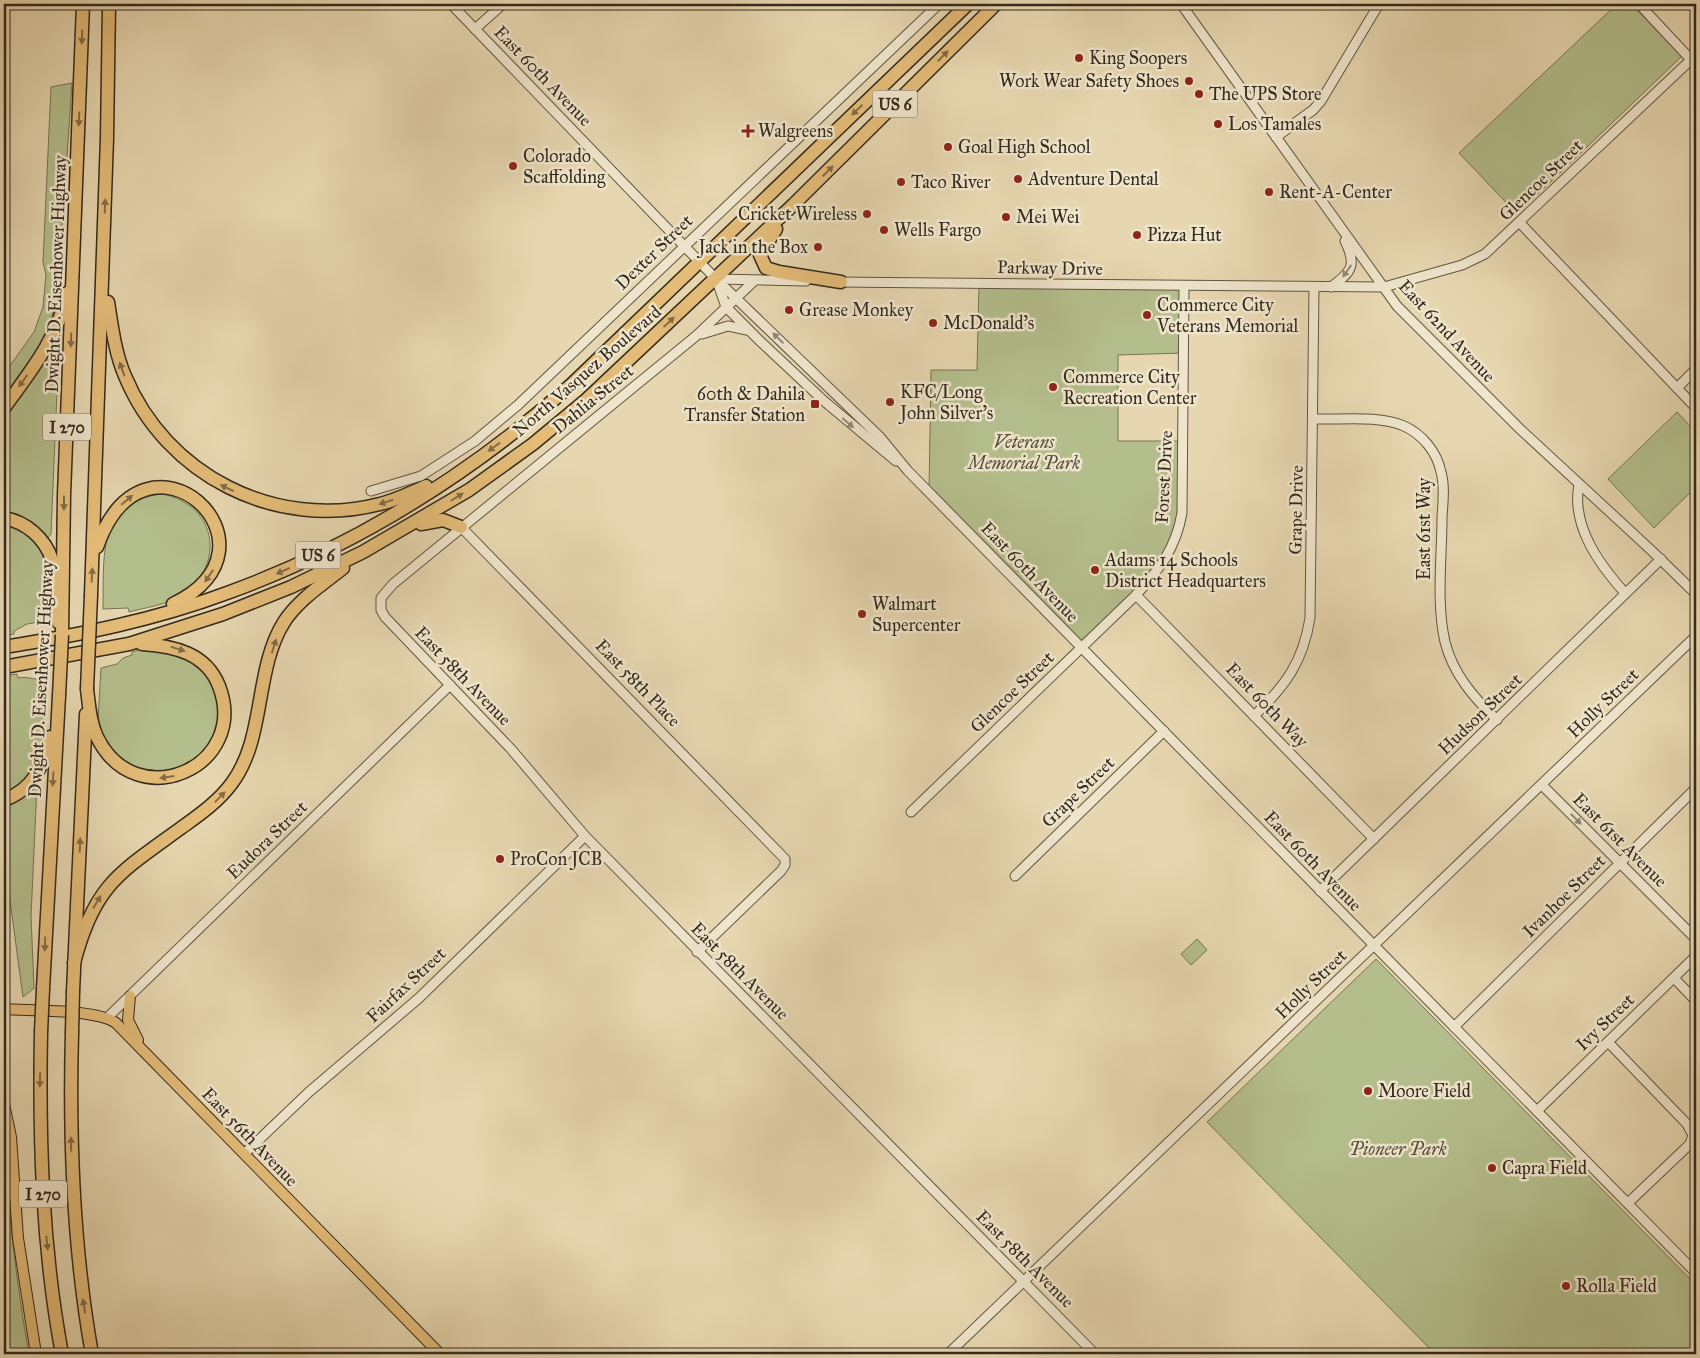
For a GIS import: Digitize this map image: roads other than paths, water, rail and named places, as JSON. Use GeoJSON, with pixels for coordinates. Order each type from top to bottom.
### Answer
{"type":"FeatureCollection","features":[{"type":"Feature","properties":{"kind":"highway","name":"Dwight D. Eisenhower Highway"},"geometry":{"type":"LineString","coordinates":[[62,1354],[50,1277],[41,1164],[42,1032],[62,635],[58,599],[64,495],[83,4]]}},
{"type":"Feature","properties":{"kind":"highway","name":"I 270"},"geometry":{"type":"LineString","coordinates":[[92,1354],[82,1293],[72,1182],[72,1033],[104,255],[109,4]]}},
{"type":"Feature","properties":{"kind":"highway","name":"North Vasquez Boulevard"},"geometry":{"type":"LineString","coordinates":[[4,647],[144,619],[226,594],[327,550],[430,492],[477,459],[571,385],[698,261],[968,4]]}},
{"type":"Feature","properties":{"kind":"highway","name":"North Vasquez Boulevard"},"geometry":{"type":"LineString","coordinates":[[4,669],[129,644],[223,614],[291,587],[400,532],[496,471],[563,420],[716,279],[996,4]]}},
{"type":"Feature","properties":{"kind":"highway"},"geometry":{"type":"LineString","coordinates":[[793,205],[761,251],[760,258],[763,265],[769,270],[842,282]]}},
{"type":"Feature","properties":{"kind":"highway"},"geometry":{"type":"LineString","coordinates":[[104,255],[114,340],[131,391],[162,438],[184,459],[220,484],[243,495],[277,505],[321,511],[360,508],[402,497],[477,459]]}},
{"type":"Feature","properties":{"kind":"highway"},"geometry":{"type":"LineString","coordinates":[[4,408],[37,362],[57,326],[64,306],[74,256]]}},
{"type":"Feature","properties":{"kind":"highway"},"geometry":{"type":"LineString","coordinates":[[93,556],[106,525],[123,502],[133,495],[145,490],[167,488],[194,497],[204,506],[213,518],[219,538],[219,549],[214,568],[197,591],[144,619]]}},
{"type":"Feature","properties":{"kind":"highway"},"geometry":{"type":"LineString","coordinates":[[4,518],[25,525],[33,531],[47,550],[52,561],[58,599]]}},
{"type":"Feature","properties":{"kind":"highway"},"geometry":{"type":"LineString","coordinates":[[400,532],[439,520],[461,527]]}},
{"type":"Feature","properties":{"kind":"highway"},"geometry":{"type":"LineString","coordinates":[[74,963],[90,913],[113,880],[135,861],[202,813],[232,783],[246,755],[272,649],[284,622],[308,596],[363,552]]}},
{"type":"Feature","properties":{"kind":"highway"},"geometry":{"type":"LineString","coordinates":[[4,642],[29,643]]}},
{"type":"Feature","properties":{"kind":"highway"},"geometry":{"type":"LineString","coordinates":[[87,689],[91,718],[96,736],[115,762],[126,770],[152,778],[167,778],[191,770],[207,757],[220,736],[225,715],[222,694],[214,676],[204,663],[188,652],[169,646],[129,644]]}},
{"type":"Feature","properties":{"kind":"highway"},"geometry":{"type":"LineString","coordinates":[[4,800],[29,785],[42,768],[59,696]]}},
{"type":"Feature","properties":{"kind":"main road"},"geometry":{"type":"LineString","coordinates":[[130,996],[128,1020],[144,1052]]}},
{"type":"Feature","properties":{"kind":"main road"},"geometry":{"type":"LineString","coordinates":[[4,1009],[108,1018]]}},
{"type":"Feature","properties":{"kind":"main road","name":"East 56th Avenue"},"geometry":{"type":"LineString","coordinates":[[108,1018],[122,1028],[440,1354]]}},
{"type":"Feature","properties":{"kind":"main road"},"geometry":{"type":"LineString","coordinates":[[4,1104],[11,1137],[18,1238],[36,1354]]}},
{"type":"Feature","properties":{"kind":"street","name":"East 60th Avenue"},"geometry":{"type":"LineString","coordinates":[[451,4],[698,261],[880,437],[908,471],[1696,1273]]}},
{"type":"Feature","properties":{"kind":"street"},"geometry":{"type":"LineString","coordinates":[[476,29],[503,4]]}},
{"type":"Feature","properties":{"kind":"street","name":"Dexter Street"},"geometry":{"type":"LineString","coordinates":[[370,491],[421,476],[475,441],[518,405],[939,4]]}},
{"type":"Feature","properties":{"kind":"street","name":"East 62nd Avenue"},"geometry":{"type":"LineString","coordinates":[[1181,4],[1397,306],[1520,429],[1661,559],[1696,594]]}},
{"type":"Feature","properties":{"kind":"street"},"geometry":{"type":"LineString","coordinates":[[1276,137],[1313,110],[1321,101],[1379,4]]}},
{"type":"Feature","properties":{"kind":"street"},"geometry":{"type":"LineString","coordinates":[[1638,4],[1695,60]]}},
{"type":"Feature","properties":{"kind":"street","name":"Glencoe Street"},"geometry":{"type":"LineString","coordinates":[[1384,287],[1472,261],[1485,254],[1695,60]]}},
{"type":"Feature","properties":{"kind":"street"},"geometry":{"type":"LineString","coordinates":[[1331,287],[1347,274],[1352,264],[1352,255],[1334,218]]}},
{"type":"Feature","properties":{"kind":"street"},"geometry":{"type":"LineString","coordinates":[[1520,222],[1696,408]]}},
{"type":"Feature","properties":{"kind":"street","name":"East 60th Avenue"},"geometry":{"type":"LineString","coordinates":[[716,279],[726,307],[824,401],[908,471]]}},
{"type":"Feature","properties":{"kind":"street","name":"Parkway Drive"},"geometry":{"type":"LineString","coordinates":[[716,279],[754,281],[1384,287]]}},
{"type":"Feature","properties":{"kind":"street","name":"Dahlia Street"},"geometry":{"type":"LineString","coordinates":[[381,598],[392,584],[696,336],[754,281]]}},
{"type":"Feature","properties":{"kind":"street","name":"Forest Drive"},"geometry":{"type":"LineString","coordinates":[[1136,595],[1165,560],[1178,534],[1182,514],[1184,286]]}},
{"type":"Feature","properties":{"kind":"street","name":"Grape Drive"},"geometry":{"type":"LineString","coordinates":[[1254,716],[1285,684],[1297,663],[1307,634],[1310,610],[1314,419],[1314,287]]}},
{"type":"Feature","properties":{"kind":"street"},"geometry":{"type":"LineString","coordinates":[[696,336],[728,326],[751,332]]}},
{"type":"Feature","properties":{"kind":"street"},"geometry":{"type":"LineString","coordinates":[[1677,388],[1696,369]]}},
{"type":"Feature","properties":{"kind":"street","name":"East 61st Way"},"geometry":{"type":"LineString","coordinates":[[1314,419],[1383,421],[1397,424],[1415,432],[1433,452],[1442,477],[1441,603],[1446,644],[1453,663],[1466,686],[1497,720]]}},
{"type":"Feature","properties":{"kind":"street"},"geometry":{"type":"LineString","coordinates":[[1579,484],[1577,503],[1582,527],[1598,558],[1625,593]]}},
{"type":"Feature","properties":{"kind":"street","name":"East 58th Place"},"geometry":{"type":"LineString","coordinates":[[461,527],[782,853],[785,865],[781,871],[697,952]]}},
{"type":"Feature","properties":{"kind":"street","name":"Hudson Street"},"geometry":{"type":"LineString","coordinates":[[1320,891],[1661,559]]}},
{"type":"Feature","properties":{"kind":"street","name":"Glencoe Street"},"geometry":{"type":"LineString","coordinates":[[911,812],[1136,595]]}},
{"type":"Feature","properties":{"kind":"street","name":"East 60th Way"},"geometry":{"type":"LineString","coordinates":[[1136,595],[1374,839]]}},
{"type":"Feature","properties":{"kind":"street","name":"East 58th Avenue"},"geometry":{"type":"LineString","coordinates":[[381,598],[381,610],[385,617],[511,749],[585,836],[697,952],[1095,1354]]}},
{"type":"Feature","properties":{"kind":"street","name":"Holly Street"},"geometry":{"type":"LineString","coordinates":[[948,1354],[1696,636]]}},
{"type":"Feature","properties":{"kind":"street","name":"Eudora Street"},"geometry":{"type":"LineString","coordinates":[[108,1018],[450,685]]}},
{"type":"Feature","properties":{"kind":"street","name":"Grape Street"},"geometry":{"type":"LineString","coordinates":[[1015,876],[1164,731]]}},
{"type":"Feature","properties":{"kind":"street","name":"East 61st Avenue"},"geometry":{"type":"LineString","coordinates":[[1542,784],[1696,939]]}},
{"type":"Feature","properties":{"kind":"street","name":"Ivanhoe Street"},"geometry":{"type":"LineString","coordinates":[[1454,1027],[1696,788]]}},
{"type":"Feature","properties":{"kind":"street","name":"Fairfax Street"},"geometry":{"type":"LineString","coordinates":[[244,1154],[309,1092],[418,998],[585,836]]}},
{"type":"Feature","properties":{"kind":"street","name":"Ivy Street"},"geometry":{"type":"LineString","coordinates":[[1537,1111],[1696,956]]}},
{"type":"Feature","properties":{"kind":"street"},"geometry":{"type":"LineString","coordinates":[[1674,978],[1696,1001]]}},
{"type":"Feature","properties":{"kind":"street"},"geometry":{"type":"LineString","coordinates":[[1608,1042],[1687,1124],[1693,1135],[1690,1144],[1628,1204]]}},
{"type":"Feature","properties":{"kind":"place","name":"King Soopers"},"geometry":{"type":"Point","coordinates":[1079,58]}},
{"type":"Feature","properties":{"kind":"place","name":"Work Wear Safety Shoes"},"geometry":{"type":"Point","coordinates":[1189,81]}},
{"type":"Feature","properties":{"kind":"place","name":"The UPS Store"},"geometry":{"type":"Point","coordinates":[1199,94]}},
{"type":"Feature","properties":{"kind":"place","name":"Los Tamales"},"geometry":{"type":"Point","coordinates":[1218,124]}},
{"type":"Feature","properties":{"kind":"place","name":"Walgreens"},"geometry":{"type":"Point","coordinates":[748,131]}},
{"type":"Feature","properties":{"kind":"place","name":"Goal High School"},"geometry":{"type":"Point","coordinates":[948,147]}},
{"type":"Feature","properties":{"kind":"place","name":"Colorado Scaffolding"},"geometry":{"type":"Point","coordinates":[513,166]}},
{"type":"Feature","properties":{"kind":"place","name":"Adventure Dental"},"geometry":{"type":"Point","coordinates":[1018,179]}},
{"type":"Feature","properties":{"kind":"place","name":"Taco River"},"geometry":{"type":"Point","coordinates":[901,182]}},
{"type":"Feature","properties":{"kind":"place","name":"Rent-A-Center"},"geometry":{"type":"Point","coordinates":[1269,192]}},
{"type":"Feature","properties":{"kind":"place","name":"Cricket Wireless"},"geometry":{"type":"Point","coordinates":[867,214]}},
{"type":"Feature","properties":{"kind":"place","name":"Mei Wei"},"geometry":{"type":"Point","coordinates":[1006,217]}},
{"type":"Feature","properties":{"kind":"place","name":"Wells Fargo"},"geometry":{"type":"Point","coordinates":[884,230]}},
{"type":"Feature","properties":{"kind":"place","name":"Pizza Hut"},"geometry":{"type":"Point","coordinates":[1137,235]}},
{"type":"Feature","properties":{"kind":"place","name":"Jack in the Box"},"geometry":{"type":"Point","coordinates":[818,247]}},
{"type":"Feature","properties":{"kind":"place","name":"Grease Monkey"},"geometry":{"type":"Point","coordinates":[789,310]}},
{"type":"Feature","properties":{"kind":"place","name":"Commerce City Veterans Memorial"},"geometry":{"type":"Point","coordinates":[1147,315]}},
{"type":"Feature","properties":{"kind":"place","name":"McDonald's"},"geometry":{"type":"Point","coordinates":[933,323]}},
{"type":"Feature","properties":{"kind":"place","name":"Commerce City Recreation Center"},"geometry":{"type":"Point","coordinates":[1053,387]}},
{"type":"Feature","properties":{"kind":"place","name":"KFC/Long John Silver's"},"geometry":{"type":"Point","coordinates":[890,402]}},
{"type":"Feature","properties":{"kind":"place","name":"60th & Dahila Transfer Station"},"geometry":{"type":"Point","coordinates":[815,404]}},
{"type":"Feature","properties":{"kind":"place","name":"Adams 14 Schools District Headquarters"},"geometry":{"type":"Point","coordinates":[1095,570]}},
{"type":"Feature","properties":{"kind":"place","name":"Walmart Supercenter"},"geometry":{"type":"Point","coordinates":[862,614]}},
{"type":"Feature","properties":{"kind":"place","name":"ProCon JCB"},"geometry":{"type":"Point","coordinates":[500,859]}},
{"type":"Feature","properties":{"kind":"place","name":"Moore Field"},"geometry":{"type":"Point","coordinates":[1368,1091]}},
{"type":"Feature","properties":{"kind":"place","name":"Capra Field"},"geometry":{"type":"Point","coordinates":[1492,1168]}},
{"type":"Feature","properties":{"kind":"place","name":"Rolla Field"},"geometry":{"type":"Point","coordinates":[1566,1286]}},
{"type":"Feature","properties":{"kind":"park label","name":"Veterans Memorial Park"},"geometry":{"type":"Point","coordinates":[1024,452]}},
{"type":"Feature","properties":{"kind":"park label","name":"Pioneer Park"},"geometry":{"type":"Point","coordinates":[1398,1149]}}]}
